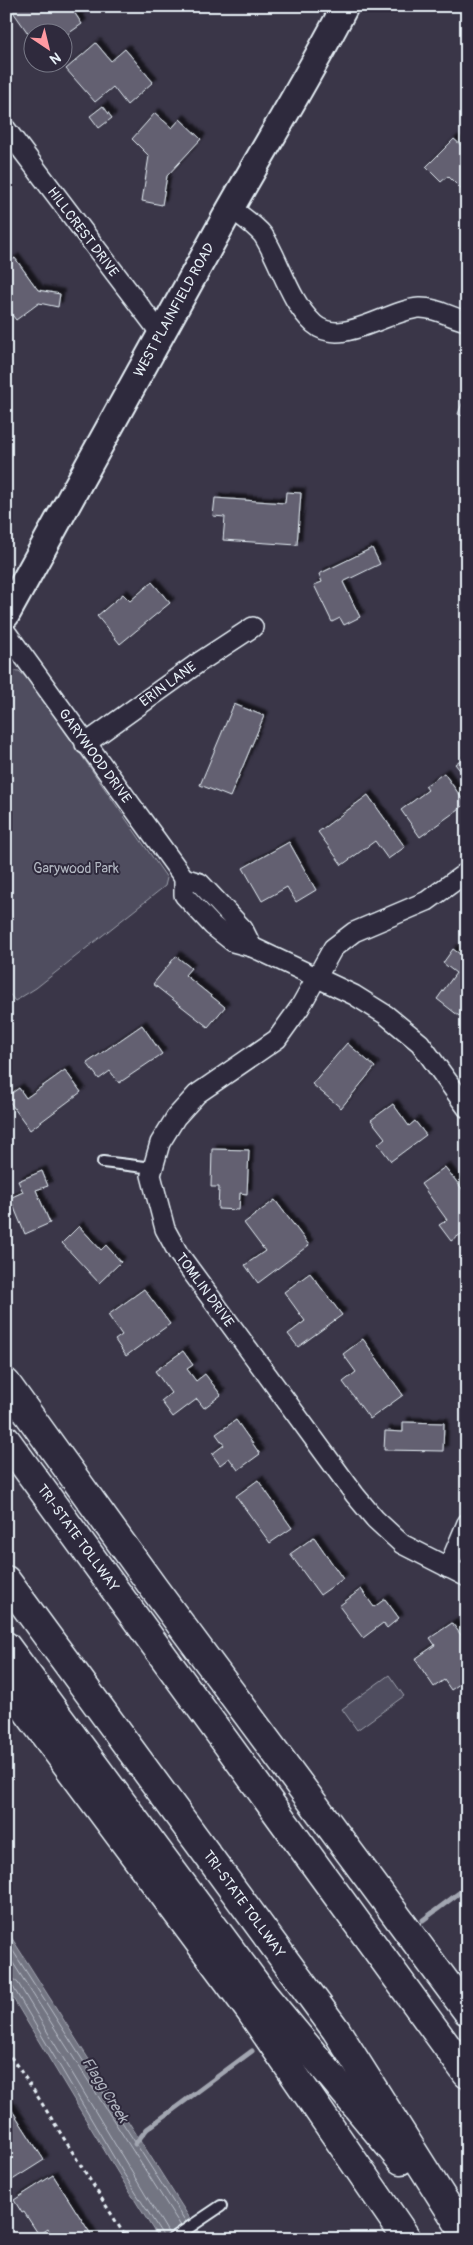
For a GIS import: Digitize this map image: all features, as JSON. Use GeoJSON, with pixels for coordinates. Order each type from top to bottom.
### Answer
{"type":"FeatureCollection","features":[{"type":"Feature","properties":{"kind":"highway"},"geometry":{"type":"LineString","coordinates":[[6,1383],[147,1579],[467,2010]]}},
{"type":"Feature","properties":{"kind":"highway","name":"TRI-STATE TOLLWAY"},"geometry":{"type":"LineString","coordinates":[[6,1440],[467,2074]]}},
{"type":"Feature","properties":{"kind":"highway","name":"TRI-STATE TOLLWAY"},"geometry":{"type":"LineString","coordinates":[[6,1580],[336,2030],[466,2238]]}},
{"type":"Feature","properties":{"kind":"highway"},"geometry":{"type":"LineString","coordinates":[[6,1646],[264,1995],[466,2238]]}},
{"type":"Feature","properties":{"kind":"highway"},"geometry":{"type":"LineString","coordinates":[[6,1683],[251,2012],[407,2239]]}},
{"type":"Feature","properties":{"kind":"main road","name":"WEST PLAINFIELD ROAD"},"geometry":{"type":"LineString","coordinates":[[6,615],[231,208],[320,54],[345,6]]}},
{"type":"Feature","properties":{"kind":"street","name":"HILLCREST DRIVE"},"geometry":{"type":"LineString","coordinates":[[6,129],[161,334]]}},
{"type":"Feature","properties":{"kind":"street"},"geometry":{"type":"LineString","coordinates":[[231,208],[262,234],[299,306],[315,325],[332,332],[349,332],[390,315],[419,308],[432,309],[467,321]]}},
{"type":"Feature","properties":{"kind":"street","name":"ERIN LANE"},"geometry":{"type":"LineString","coordinates":[[85,744],[198,663],[253,627]]}},
{"type":"Feature","properties":{"kind":"street","name":"GARYWOOD DRIVE"},"geometry":{"type":"LineString","coordinates":[[6,632],[85,744],[184,878],[200,883],[243,929],[252,947],[354,995],[386,1014],[420,1043],[467,1108]]}},
{"type":"Feature","properties":{"kind":"street","name":"TOMLIN DRIVE"},"geometry":{"type":"LineString","coordinates":[[467,872],[427,901],[354,932],[333,948],[300,1008],[278,1039],[197,1094],[176,1117],[160,1143],[151,1176],[165,1229],[178,1253],[355,1496],[375,1519],[402,1544],[467,1577]]}},
{"type":"Feature","properties":{"kind":"street"},"geometry":{"type":"LineString","coordinates":[[448,1568],[467,1523]]}},
{"type":"Feature","properties":{"kind":"lane"},"geometry":{"type":"LineString","coordinates":[[103,1162],[153,1168]]}},
{"type":"Feature","properties":{"kind":"lane"},"geometry":{"type":"LineString","coordinates":[[172,2239],[217,2209]]}},
{"type":"Feature","properties":{"kind":"path"},"geometry":{"type":"LineString","coordinates":[[6,2050],[31,2086],[127,2239]]}},
{"type":"Feature","properties":{"kind":"green space","name":"Garywood Park"},"geometry":{"type":"Polygon","coordinates":[[[6,670],[19,671],[29,680],[167,878],[165,886],[36,988],[15,1001],[6,990],[6,670]]]}},
{"type":"Feature","properties":{"kind":"green space"},"geometry":{"type":"Polygon","coordinates":[[[389,1675],[404,1696],[357,1730],[342,1709],[389,1675]]]}},
{"type":"Feature","properties":{"kind":"water","name":"Flagg Creek"},"geometry":{"type":"Polygon","coordinates":[[[6,1929],[203,2239],[159,2239],[6,1985],[6,1929]]]}},
{"type":"Feature","properties":{"kind":"building"},"geometry":{"type":"Polygon","coordinates":[[[9,6],[70,6],[82,24],[72,31],[72,22],[22,22],[22,25],[9,6]]]}},
{"type":"Feature","properties":{"kind":"building"},"geometry":{"type":"Polygon","coordinates":[[[96,43],[111,61],[125,49],[153,82],[127,105],[113,87],[95,102],[69,72],[72,72],[72,64],[96,43]]]}},
{"type":"Feature","properties":{"kind":"building"},"geometry":{"type":"Polygon","coordinates":[[[103,106],[112,118],[99,128],[90,116],[103,106]]]}},
{"type":"Feature","properties":{"kind":"building"},"geometry":{"type":"Polygon","coordinates":[[[155,113],[172,128],[180,119],[201,139],[167,176],[162,205],[142,201],[149,156],[132,139],[155,113]]]}},
{"type":"Feature","properties":{"kind":"building"},"geometry":{"type":"Polygon","coordinates":[[[454,139],[462,146],[467,142],[467,195],[448,176],[441,182],[426,167],[454,139]]]}},
{"type":"Feature","properties":{"kind":"building"},"geometry":{"type":"Polygon","coordinates":[[[467,202],[467,214],[461,208],[467,202]]]}},
{"type":"Feature","properties":{"kind":"building"},"geometry":{"type":"Polygon","coordinates":[[[15,258],[38,290],[60,294],[58,307],[39,303],[16,320],[6,307],[6,264],[15,258]]]}},
{"type":"Feature","properties":{"kind":"building"},"geometry":{"type":"Polygon","coordinates":[[[467,391],[467,418],[458,414],[467,391]]]}},
{"type":"Feature","properties":{"kind":"building"},"geometry":{"type":"Polygon","coordinates":[[[286,492],[301,493],[297,545],[223,540],[225,517],[213,516],[215,498],[285,503],[286,492]]]}},
{"type":"Feature","properties":{"kind":"building"},"geometry":{"type":"Polygon","coordinates":[[[372,548],[380,564],[343,582],[360,617],[344,625],[340,618],[332,622],[314,585],[322,582],[319,574],[372,548]]]}},
{"type":"Feature","properties":{"kind":"building"},"geometry":{"type":"Polygon","coordinates":[[[152,582],[170,603],[120,644],[97,616],[123,594],[130,601],[152,582]]]}},
{"type":"Feature","properties":{"kind":"building"},"geometry":{"type":"Polygon","coordinates":[[[234,704],[264,716],[230,797],[200,785],[234,704]]]}},
{"type":"Feature","properties":{"kind":"building"},"geometry":{"type":"Polygon","coordinates":[[[467,755],[467,779],[455,764],[467,755]]]}},
{"type":"Feature","properties":{"kind":"building"},"geometry":{"type":"Polygon","coordinates":[[[444,773],[466,804],[420,837],[401,810],[428,790],[425,786],[444,773]]]}},
{"type":"Feature","properties":{"kind":"building"},"geometry":{"type":"Polygon","coordinates":[[[368,795],[405,847],[388,859],[375,841],[342,865],[318,832],[368,795]]]}},
{"type":"Feature","properties":{"kind":"building"},"geometry":{"type":"Polygon","coordinates":[[[289,842],[316,890],[296,902],[287,887],[262,901],[243,868],[289,842]]]}},
{"type":"Feature","properties":{"kind":"building"},"geometry":{"type":"Polygon","coordinates":[[[453,949],[467,959],[467,1006],[459,1016],[437,999],[456,973],[443,963],[453,949]]]}},
{"type":"Feature","properties":{"kind":"building"},"geometry":{"type":"Polygon","coordinates":[[[176,956],[191,968],[185,975],[225,1007],[208,1027],[153,984],[176,956]]]}},
{"type":"Feature","properties":{"kind":"building"},"geometry":{"type":"Polygon","coordinates":[[[142,1025],[162,1054],[119,1083],[110,1071],[99,1079],[87,1063],[142,1025]]]}},
{"type":"Feature","properties":{"kind":"building"},"geometry":{"type":"Polygon","coordinates":[[[347,1043],[375,1067],[341,1108],[312,1084],[347,1043]]]}},
{"type":"Feature","properties":{"kind":"building"},"geometry":{"type":"Polygon","coordinates":[[[65,1070],[81,1092],[30,1130],[6,1097],[19,1088],[26,1098],[65,1070]]]}},
{"type":"Feature","properties":{"kind":"building"},"geometry":{"type":"Polygon","coordinates":[[[393,1104],[409,1126],[415,1121],[426,1135],[391,1161],[378,1144],[385,1138],[371,1120],[393,1104]]]}},
{"type":"Feature","properties":{"kind":"building"},"geometry":{"type":"Polygon","coordinates":[[[212,1149],[249,1150],[247,1194],[240,1193],[239,1210],[218,1209],[219,1187],[211,1187],[212,1149]]]}},
{"type":"Feature","properties":{"kind":"building"},"geometry":{"type":"Polygon","coordinates":[[[445,1167],[467,1195],[467,1230],[451,1241],[439,1225],[447,1220],[421,1184],[445,1167]]]}},
{"type":"Feature","properties":{"kind":"building"},"geometry":{"type":"Polygon","coordinates":[[[42,1171],[48,1186],[36,1190],[50,1223],[25,1234],[10,1198],[23,1192],[18,1181],[42,1171]]]}},
{"type":"Feature","properties":{"kind":"building"},"geometry":{"type":"Polygon","coordinates":[[[275,1200],[309,1245],[258,1283],[245,1265],[265,1251],[244,1223],[275,1200]]]}},
{"type":"Feature","properties":{"kind":"building"},"geometry":{"type":"Polygon","coordinates":[[[79,1226],[101,1250],[106,1245],[121,1262],[99,1283],[62,1243],[79,1226]]]}},
{"type":"Feature","properties":{"kind":"building"},"geometry":{"type":"Polygon","coordinates":[[[310,1273],[342,1315],[298,1347],[288,1334],[305,1321],[284,1292],[310,1273]]]}},
{"type":"Feature","properties":{"kind":"building"},"geometry":{"type":"Polygon","coordinates":[[[144,1289],[170,1324],[126,1356],[115,1340],[122,1335],[108,1315],[144,1289]]]}},
{"type":"Feature","properties":{"kind":"building"},"geometry":{"type":"Polygon","coordinates":[[[363,1339],[403,1395],[370,1419],[343,1382],[356,1372],[343,1354],[363,1339]]]}},
{"type":"Feature","properties":{"kind":"building"},"geometry":{"type":"Polygon","coordinates":[[[183,1351],[193,1365],[187,1369],[196,1381],[205,1374],[221,1395],[204,1408],[197,1399],[173,1417],[161,1401],[171,1393],[155,1371],[183,1351]]]}},
{"type":"Feature","properties":{"kind":"building"},"geometry":{"type":"Polygon","coordinates":[[[236,1420],[260,1454],[238,1470],[229,1458],[220,1465],[212,1454],[224,1445],[216,1434],[236,1420]]]}},
{"type":"Feature","properties":{"kind":"building"},"geometry":{"type":"Polygon","coordinates":[[[403,1422],[444,1423],[443,1451],[384,1450],[385,1431],[403,1432],[403,1422]]]}},
{"type":"Feature","properties":{"kind":"building"},"geometry":{"type":"Polygon","coordinates":[[[258,1480],[292,1528],[270,1543],[236,1496],[258,1480]]]}},
{"type":"Feature","properties":{"kind":"building"},"geometry":{"type":"Polygon","coordinates":[[[314,1537],[343,1579],[320,1595],[290,1554],[314,1537]]]}},
{"type":"Feature","properties":{"kind":"building"},"geometry":{"type":"Polygon","coordinates":[[[361,1589],[374,1607],[385,1599],[399,1618],[387,1628],[383,1623],[363,1638],[339,1606],[361,1589]]]}},
{"type":"Feature","properties":{"kind":"building"},"geometry":{"type":"Polygon","coordinates":[[[452,1623],[467,1643],[467,1679],[451,1690],[444,1680],[434,1687],[415,1659],[435,1645],[430,1638],[452,1623]]]}},
{"type":"Feature","properties":{"kind":"building"},"geometry":{"type":"Polygon","coordinates":[[[6,2101],[44,2160],[6,2184],[6,2101]]]}},
{"type":"Feature","properties":{"kind":"building"},"geometry":{"type":"Polygon","coordinates":[[[53,2175],[94,2239],[41,2239],[51,2233],[48,2229],[39,2235],[24,2212],[22,2213],[14,2200],[53,2175]]]}},
{"type":"Feature","properties":{"kind":"waterway"},"geometry":{"type":"LineString","coordinates":[[423,1920],[467,1887]]}},
{"type":"Feature","properties":{"kind":"waterway"},"geometry":{"type":"LineString","coordinates":[[135,2144],[147,2129],[252,2051]]}}]}
